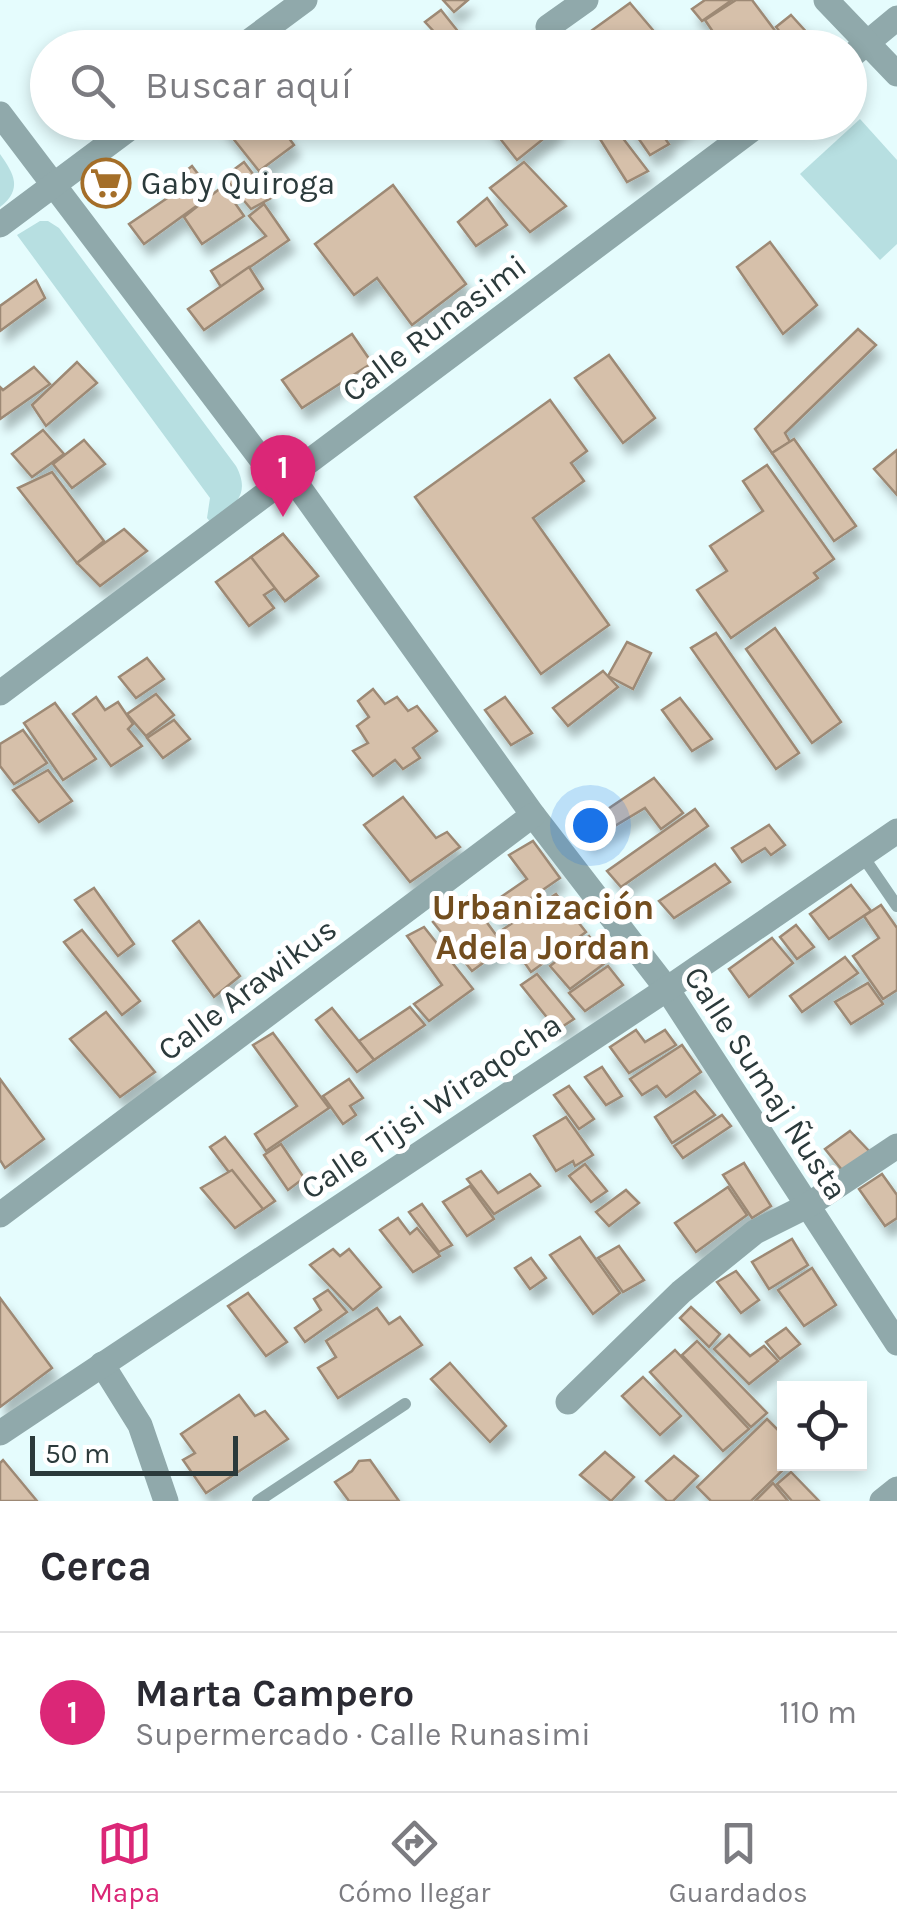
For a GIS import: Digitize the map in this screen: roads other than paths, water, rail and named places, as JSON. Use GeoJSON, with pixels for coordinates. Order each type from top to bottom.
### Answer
{"type":"FeatureCollection","features":[{"type":"Feature","properties":{"kind":"street"},"geometry":{"type":"LineString","coordinates":[[264,30],[305,0]]}},
{"type":"Feature","properties":{"kind":"street"},"geometry":{"type":"LineString","coordinates":[[548,27],[586,0]]}},
{"type":"Feature","properties":{"kind":"street"},"geometry":{"type":"LineString","coordinates":[[826,0],[845,30]]}},
{"type":"Feature","properties":{"kind":"street"},"geometry":{"type":"LineString","coordinates":[[867,43],[897,18]]}},
{"type":"Feature","properties":{"kind":"street"},"geometry":{"type":"LineString","coordinates":[[867,56],[897,74]]}},
{"type":"Feature","properties":{"kind":"street","name":"Calle Sumaj Ñusta"},"geometry":{"type":"LineString","coordinates":[[0,114],[52,186],[286,480],[533,815],[667,989],[897,1342]]}},
{"type":"Feature","properties":{"kind":"street"},"geometry":{"type":"LineString","coordinates":[[0,225],[114,140]]}},
{"type":"Feature","properties":{"kind":"street","name":"Calle Runasimi"},"geometry":{"type":"LineString","coordinates":[[0,694],[738,140]]}},
{"type":"Feature","properties":{"kind":"street","name":"Calle Arawikus"},"geometry":{"type":"LineString","coordinates":[[0,1215],[533,815]]}},
{"type":"Feature","properties":{"kind":"street","name":"Calle Tijsi Wiraqocha"},"geometry":{"type":"LineString","coordinates":[[0,1434],[667,989],[897,830]]}},
{"type":"Feature","properties":{"kind":"street"},"geometry":{"type":"LineString","coordinates":[[568,1402],[696,1280],[755,1232],[807,1206],[897,1146]]}},
{"type":"Feature","properties":{"kind":"street"},"geometry":{"type":"LineString","coordinates":[[102,1364],[140,1425],[166,1501]]}},
{"type":"Feature","properties":{"kind":"street"},"geometry":{"type":"LineString","coordinates":[[882,1501],[897,1489]]}},
{"type":"Feature","properties":{"kind":"lane"},"geometry":{"type":"LineString","coordinates":[[862,855],[897,906]]}},
{"type":"Feature","properties":{"kind":"lane"},"geometry":{"type":"LineString","coordinates":[[258,1501],[405,1404]]}},
{"type":"Feature","properties":{"kind":"place","name":"Gaby Quiroga"},"geometry":{"type":"Point","coordinates":[106,183]}},
{"type":"Feature","properties":{"kind":"place","name":"Marta Campero"},"geometry":{"type":"Point","coordinates":[283,517]}},
{"type":"Feature","properties":{"kind":"district","name":"Urbanización Adela Jordan"},"geometry":{"type":"Point","coordinates":[543,927]}}]}
